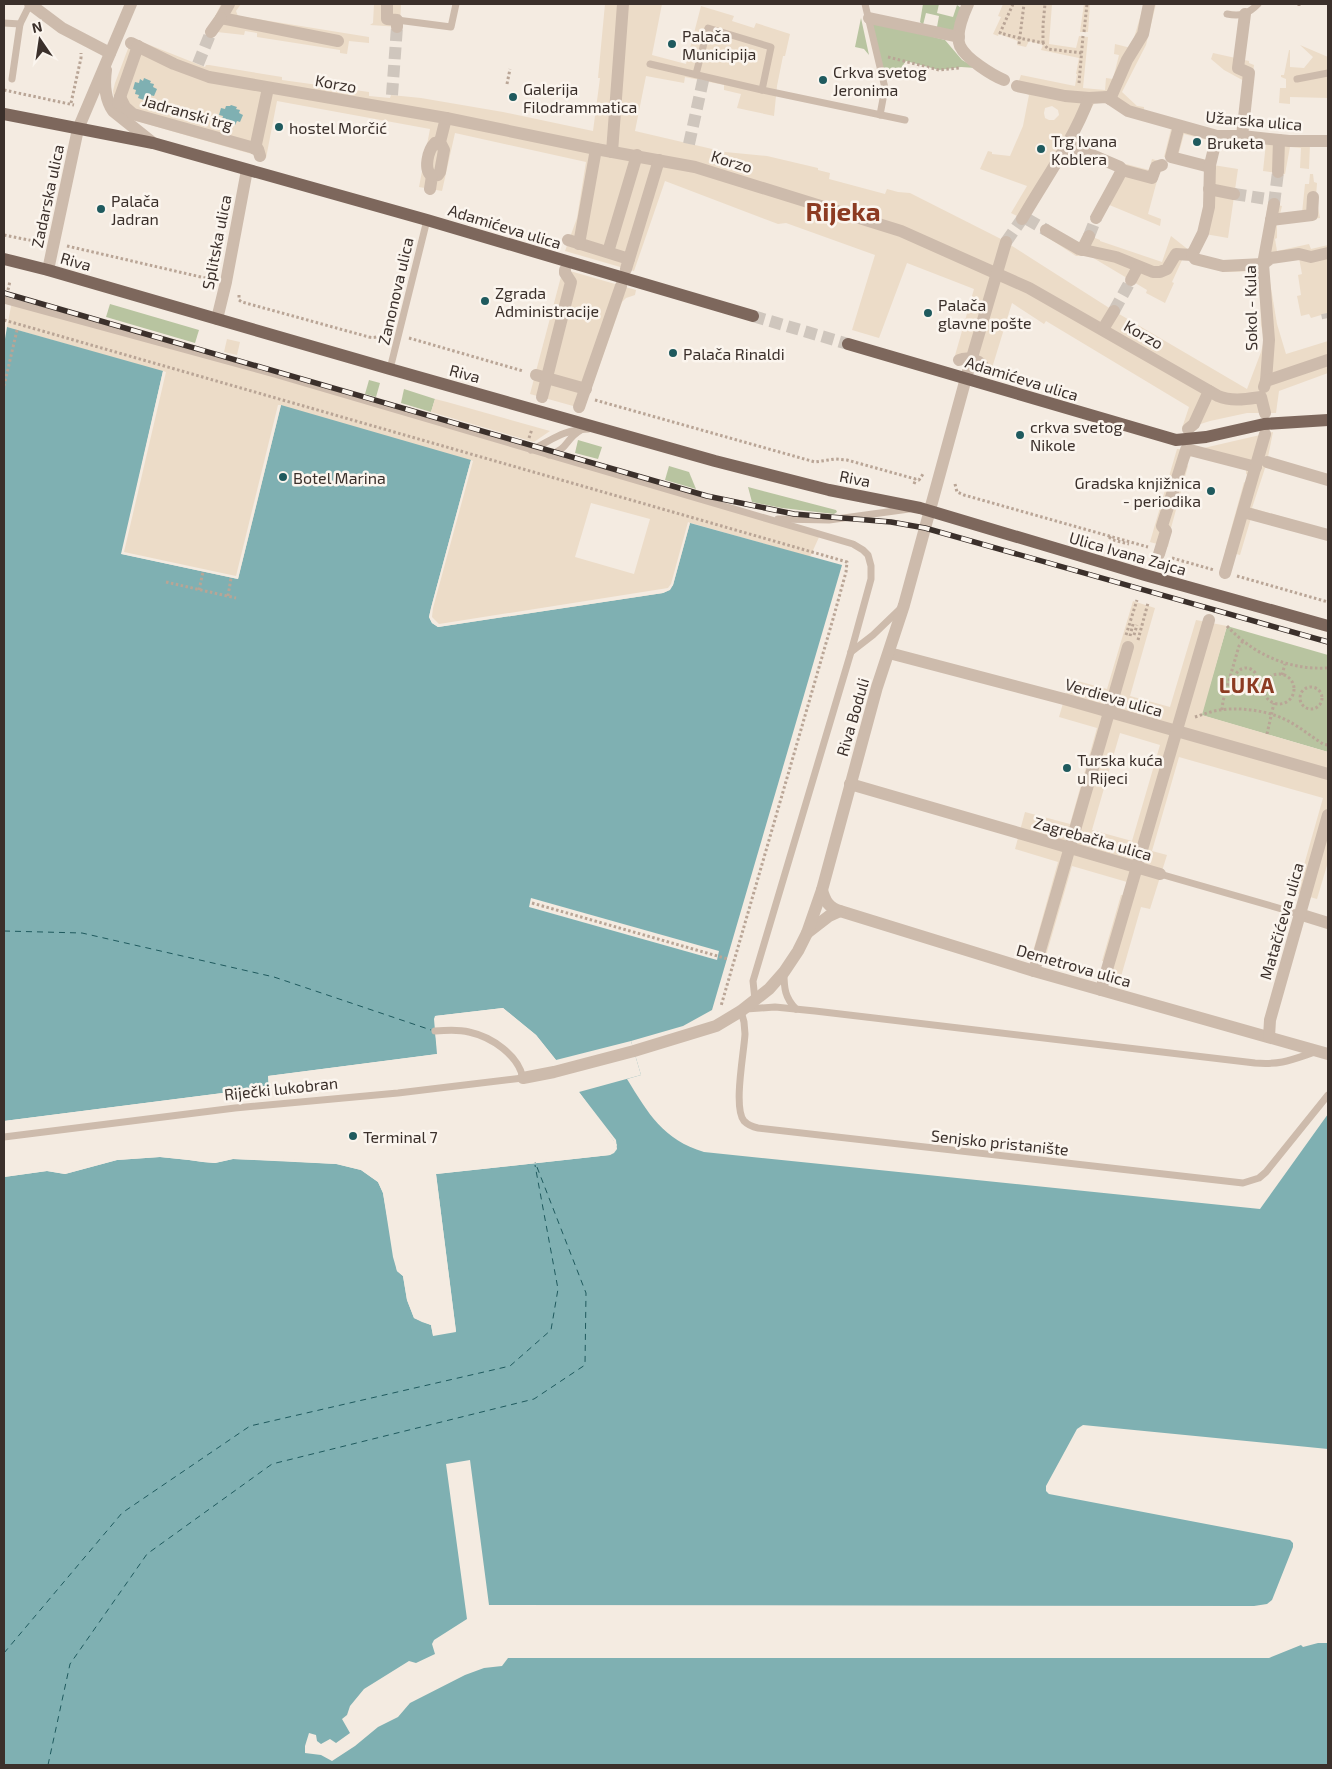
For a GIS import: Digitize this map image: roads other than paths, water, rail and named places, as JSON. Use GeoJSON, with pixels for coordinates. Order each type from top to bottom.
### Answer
{"type":"FeatureCollection","features":[{"type":"Feature","properties":{"kind":"main road","name":"Jadranski trg"},"geometry":{"type":"LineString","coordinates":[[4,114],[153,143],[247,170]]}},
{"type":"Feature","properties":{"kind":"main road","name":"Adamićeva ulica"},"geometry":{"type":"LineString","coordinates":[[247,170],[426,220],[753,316]]}},
{"type":"Feature","properties":{"kind":"main road","name":"Riva"},"geometry":{"type":"LineString","coordinates":[[4,259],[716,461],[791,480],[924,509]]}},
{"type":"Feature","properties":{"kind":"main road","name":"Adamićeva ulica"},"geometry":{"type":"LineString","coordinates":[[848,344],[1173,440],[1206,438],[1264,424],[1328,420]]}},
{"type":"Feature","properties":{"kind":"main road","name":"Ulica Ivana Zajca"},"geometry":{"type":"LineString","coordinates":[[924,509],[1328,626]]}},
{"type":"Feature","properties":{"kind":"street"},"geometry":{"type":"LineString","coordinates":[[30,4],[62,28],[110,53]]}},
{"type":"Feature","properties":{"kind":"street"},"geometry":{"type":"LineString","coordinates":[[78,129],[131,4]]}},
{"type":"Feature","properties":{"kind":"street"},"geometry":{"type":"LineString","coordinates":[[211,32],[229,4]]}},
{"type":"Feature","properties":{"kind":"street"},"geometry":{"type":"LineString","coordinates":[[388,4],[388,19],[397,24]]}},
{"type":"Feature","properties":{"kind":"street"},"geometry":{"type":"LineString","coordinates":[[612,152],[623,4]]}},
{"type":"Feature","properties":{"kind":"street"},"geometry":{"type":"LineString","coordinates":[[968,4],[963,15],[959,37],[960,46],[970,58],[1004,80]]}},
{"type":"Feature","properties":{"kind":"street"},"geometry":{"type":"LineString","coordinates":[[1110,99],[1127,60],[1143,34],[1149,4]]}},
{"type":"Feature","properties":{"kind":"street"},"geometry":{"type":"LineString","coordinates":[[1242,136],[1250,73],[1238,68],[1245,14]]}},
{"type":"Feature","properties":{"kind":"street"},"geometry":{"type":"LineString","coordinates":[[221,18],[338,41]]}},
{"type":"Feature","properties":{"kind":"street"},"geometry":{"type":"LineString","coordinates":[[869,18],[959,37]]}},
{"type":"Feature","properties":{"kind":"street","name":"Jadranski trg"},"geometry":{"type":"LineString","coordinates":[[134,43],[174,64],[209,77],[274,89],[258,152],[133,114],[118,101],[134,43]]}},
{"type":"Feature","properties":{"kind":"street","name":"Jadranski trg"},"geometry":{"type":"LineString","coordinates":[[110,53],[105,82],[110,107],[117,115],[153,143]]}},
{"type":"Feature","properties":{"kind":"street"},"geometry":{"type":"LineString","coordinates":[[1017,86],[1065,96],[1092,97]]}},
{"type":"Feature","properties":{"kind":"street","name":"Korzo"},"geometry":{"type":"LineString","coordinates":[[274,89],[446,118],[695,167],[901,231],[1029,288],[1209,391],[1229,399],[1261,397]]}},
{"type":"Feature","properties":{"kind":"street"},"geometry":{"type":"LineString","coordinates":[[391,109],[392,95]]}},
{"type":"Feature","properties":{"kind":"street","name":"Užarska ulica"},"geometry":{"type":"LineString","coordinates":[[1092,97],[1104,96],[1128,111],[1217,136],[1328,141]]}},
{"type":"Feature","properties":{"kind":"street"},"geometry":{"type":"LineString","coordinates":[[1024,218],[1092,97]]}},
{"type":"Feature","properties":{"kind":"street"},"geometry":{"type":"LineString","coordinates":[[431,182],[440,172],[444,150],[441,137],[446,118]]}},
{"type":"Feature","properties":{"kind":"street"},"geometry":{"type":"LineString","coordinates":[[1071,146],[1121,168],[1152,178],[1156,167],[1167,160],[1179,126]]}},
{"type":"Feature","properties":{"kind":"street","name":"Zadarska ulica"},"geometry":{"type":"LineString","coordinates":[[48,270],[78,129]]}},
{"type":"Feature","properties":{"kind":"street"},"geometry":{"type":"LineString","coordinates":[[1192,255],[1203,233],[1209,207],[1210,166],[1217,136]]}},
{"type":"Feature","properties":{"kind":"street"},"geometry":{"type":"LineString","coordinates":[[1278,140],[1278,172]]}},
{"type":"Feature","properties":{"kind":"street"},"geometry":{"type":"LineString","coordinates":[[596,149],[573,245],[608,252],[629,267],[659,160]]}},
{"type":"Feature","properties":{"kind":"street"},"geometry":{"type":"LineString","coordinates":[[608,252],[636,156]]}},
{"type":"Feature","properties":{"kind":"street"},"geometry":{"type":"LineString","coordinates":[[1167,160],[1210,166]]}},
{"type":"Feature","properties":{"kind":"street"},"geometry":{"type":"LineString","coordinates":[[1096,218],[1105,200],[1111,194],[1121,168]]}},
{"type":"Feature","properties":{"kind":"street","name":"Splitska ulica"},"geometry":{"type":"LineString","coordinates":[[217,319],[226,282],[247,170]]}},
{"type":"Feature","properties":{"kind":"street"},"geometry":{"type":"LineString","coordinates":[[1209,189],[1234,194]]}},
{"type":"Feature","properties":{"kind":"street"},"geometry":{"type":"LineString","coordinates":[[1271,220],[1312,215],[1313,197]]}},
{"type":"Feature","properties":{"kind":"street","name":"Sokol - Kula"},"geometry":{"type":"LineString","coordinates":[[1261,397],[1266,381],[1269,340],[1263,264],[1274,204]]}},
{"type":"Feature","properties":{"kind":"street"},"geometry":{"type":"LineString","coordinates":[[1046,230],[1082,250],[1116,258],[1147,270],[1160,272],[1167,269],[1176,254],[1192,255],[1195,259],[1223,266],[1263,264],[1271,258],[1299,254],[1311,257],[1328,253]]}},
{"type":"Feature","properties":{"kind":"street"},"geometry":{"type":"LineString","coordinates":[[1082,250],[1089,236]]}},
{"type":"Feature","properties":{"kind":"street"},"geometry":{"type":"LineString","coordinates":[[997,274],[1006,242]]}},
{"type":"Feature","properties":{"kind":"street"},"geometry":{"type":"LineString","coordinates":[[1131,280],[1138,266]]}},
{"type":"Feature","properties":{"kind":"street"},"geometry":{"type":"LineString","coordinates":[[542,397],[541,376],[571,282],[565,270]]}},
{"type":"Feature","properties":{"kind":"street","name":"Riva Boduli"},"geometry":{"type":"LineString","coordinates":[[561,1070],[702,1032],[716,1026],[768,989],[784,972],[807,934],[822,890],[877,687],[904,605],[924,509],[997,274]]}},
{"type":"Feature","properties":{"kind":"street"},"geometry":{"type":"LineString","coordinates":[[541,376],[584,398],[621,286]]}},
{"type":"Feature","properties":{"kind":"street"},"geometry":{"type":"LineString","coordinates":[[1103,329],[1114,310]]}},
{"type":"Feature","properties":{"kind":"street"},"geometry":{"type":"LineString","coordinates":[[1266,381],[1328,360]]}},
{"type":"Feature","properties":{"kind":"street"},"geometry":{"type":"LineString","coordinates":[[1159,554],[1166,531],[1162,526],[1186,439],[1209,391]]}},
{"type":"Feature","properties":{"kind":"street"},"geometry":{"type":"LineString","coordinates":[[1261,397],[1268,413]]}},
{"type":"Feature","properties":{"kind":"street"},"geometry":{"type":"LineString","coordinates":[[1225,573],[1268,435]]}},
{"type":"Feature","properties":{"kind":"street"},"geometry":{"type":"LineString","coordinates":[[1186,439],[1260,465],[1328,480]]}},
{"type":"Feature","properties":{"kind":"street"},"geometry":{"type":"LineString","coordinates":[[1243,512],[1328,535]]}},
{"type":"Feature","properties":{"kind":"street"},"geometry":{"type":"LineString","coordinates":[[1101,990],[1209,620]]}},
{"type":"Feature","properties":{"kind":"street"},"geometry":{"type":"LineString","coordinates":[[1034,971],[1131,640]]}},
{"type":"Feature","properties":{"kind":"street","name":"Verdieva ulica"},"geometry":{"type":"LineString","coordinates":[[890,652],[1328,774]]}},
{"type":"Feature","properties":{"kind":"street","name":"Zagrebačka ulica"},"geometry":{"type":"LineString","coordinates":[[850,784],[1160,874]]}},
{"type":"Feature","properties":{"kind":"street","name":"Matačićeva ulica"},"geometry":{"type":"LineString","coordinates":[[1270,1037],[1270,1020],[1328,815]]}},
{"type":"Feature","properties":{"kind":"street","name":"Demetrova ulica"},"geometry":{"type":"LineString","coordinates":[[822,890],[827,903],[833,909],[840,912],[1034,971],[1323,1053]]}},
{"type":"Feature","properties":{"kind":"street","name":"Riva Boduli"},"geometry":{"type":"LineString","coordinates":[[807,934],[829,916],[840,912]]}},
{"type":"Feature","properties":{"kind":"street","name":"Zagrebačka ulica"},"geometry":{"type":"LineString","coordinates":[[1299,914],[1328,923]]}},
{"type":"Feature","properties":{"kind":"street","name":"Riječki lukobran"},"geometry":{"type":"LineString","coordinates":[[524,1078],[561,1070]]}},
{"type":"Feature","properties":{"kind":"lane"},"geometry":{"type":"LineString","coordinates":[[12,79],[20,24],[30,4]]}},
{"type":"Feature","properties":{"kind":"lane"},"geometry":{"type":"LineString","coordinates":[[397,24],[451,27],[456,4]]}},
{"type":"Feature","properties":{"kind":"lane"},"geometry":{"type":"LineString","coordinates":[[865,4],[885,88],[880,115]]}},
{"type":"Feature","properties":{"kind":"lane"},"geometry":{"type":"LineString","coordinates":[[1227,14],[1236,16],[1245,14],[1258,4]]}},
{"type":"Feature","properties":{"kind":"lane"},"geometry":{"type":"LineString","coordinates":[[4,23],[20,24]]}},
{"type":"Feature","properties":{"kind":"lane"},"geometry":{"type":"LineString","coordinates":[[696,74],[708,28],[771,47],[762,90]]}},
{"type":"Feature","properties":{"kind":"lane"},"geometry":{"type":"LineString","coordinates":[[650,64],[905,120]]}},
{"type":"Feature","properties":{"kind":"lane"},"geometry":{"type":"LineString","coordinates":[[1297,78],[1328,73]]}},
{"type":"Feature","properties":{"kind":"lane","name":"Zanonova ulica"},"geometry":{"type":"LineString","coordinates":[[390,369],[426,220]]}},
{"type":"Feature","properties":{"kind":"lane"},"geometry":{"type":"LineString","coordinates":[[4,300],[268,372],[853,544],[868,555],[871,566],[871,579],[753,981],[755,1000]]}},
{"type":"Feature","properties":{"kind":"lane"},"geometry":{"type":"LineString","coordinates":[[548,455],[562,450],[571,437],[582,429]]}},
{"type":"Feature","properties":{"kind":"lane"},"geometry":{"type":"LineString","coordinates":[[531,450],[569,431],[604,429]]}},
{"type":"Feature","properties":{"kind":"lane"},"geometry":{"type":"LineString","coordinates":[[760,517],[787,520],[829,520],[924,509]]}},
{"type":"Feature","properties":{"kind":"lane"},"geometry":{"type":"LineString","coordinates":[[851,652],[904,605]]}},
{"type":"Feature","properties":{"kind":"lane","name":"Zagrebačka ulica"},"geometry":{"type":"LineString","coordinates":[[1160,874],[1299,914]]}},
{"type":"Feature","properties":{"kind":"lane"},"geometry":{"type":"LineString","coordinates":[[784,972],[786,995],[789,1002],[796,1009]]}},
{"type":"Feature","properties":{"kind":"lane"},"geometry":{"type":"LineString","coordinates":[[741,1010],[775,1007],[796,1009],[1254,1063],[1287,1062],[1323,1053]]}},
{"type":"Feature","properties":{"kind":"lane","name":"Senjsko pristanište"},"geometry":{"type":"LineString","coordinates":[[741,1010],[745,1034],[738,1104],[741,1116],[746,1124],[758,1128],[1243,1183],[1260,1178],[1266,1172],[1328,1095]]}},
{"type":"Feature","properties":{"kind":"lane"},"geometry":{"type":"LineString","coordinates":[[434,1031],[466,1032],[485,1038],[501,1048],[516,1061],[522,1070],[524,1078]]}},
{"type":"Feature","properties":{"kind":"lane","name":"Riječki lukobran"},"geometry":{"type":"LineString","coordinates":[[4,1137],[235,1108],[398,1093],[524,1078]]}},
{"type":"Feature","properties":{"kind":"water"},"geometry":{"type":"Polygon","coordinates":[[[144,78],[151,81],[150,83],[154,84],[153,87],[157,89],[154,96],[150,95],[149,99],[145,98],[144,100],[138,98],[139,95],[135,94],[136,90],[133,89],[135,82],[139,83],[140,79],[143,81],[144,78]]]}},
{"type":"Feature","properties":{"kind":"water"},"geometry":{"type":"Polygon","coordinates":[[[226,106],[237,107],[236,109],[240,110],[239,113],[243,115],[240,122],[237,121],[235,125],[232,124],[231,126],[224,124],[223,116],[219,115],[221,108],[225,109],[226,106]]]}},
{"type":"Feature","properties":{"kind":"water"},"geometry":{"type":"Polygon","coordinates":[[[7,327],[163,371],[122,554],[238,579],[281,405],[471,460],[429,617],[432,623],[438,627],[663,593],[673,585],[690,523],[842,565],[712,1010],[683,1026],[631,1041],[641,1075],[627,1079],[658,1124],[678,1140],[704,1152],[1260,1209],[1328,1114],[1328,1449],[1083,1425],[1077,1429],[1046,1486],[1046,1491],[1049,1494],[1290,1540],[1293,1543],[1293,1547],[1272,1600],[1267,1604],[1254,1606],[489,1605],[470,1460],[446,1464],[467,1619],[434,1640],[432,1644],[435,1654],[416,1663],[409,1661],[364,1689],[350,1706],[347,1715],[342,1719],[350,1733],[336,1743],[330,1739],[321,1744],[317,1741],[316,1735],[309,1733],[305,1753],[321,1755],[332,1761],[355,1746],[378,1727],[398,1717],[410,1703],[465,1675],[484,1668],[502,1666],[508,1658],[1269,1658],[1301,1645],[1303,1647],[1318,1643],[1328,1643],[1328,1765],[4,1765],[4,1177],[47,1171],[65,1174],[117,1160],[160,1157],[215,1163],[233,1159],[337,1164],[361,1170],[378,1182],[383,1193],[397,1271],[403,1276],[407,1300],[414,1318],[431,1325],[433,1335],[456,1331],[436,1174],[610,1155],[617,1145],[536,1035],[503,1008],[435,1016],[438,1054],[268,1076],[269,1087],[4,1121],[4,345],[7,327]]]}},
{"type":"Feature","properties":{"kind":"tunnel"},"geometry":{"type":"LineString","coordinates":[[392,95],[397,27]]}},
{"type":"Feature","properties":{"kind":"tunnel"},"geometry":{"type":"LineString","coordinates":[[198,64],[211,32]]}},
{"type":"Feature","properties":{"kind":"tunnel"},"geometry":{"type":"LineString","coordinates":[[689,144],[704,76]]}},
{"type":"Feature","properties":{"kind":"tunnel"},"geometry":{"type":"LineString","coordinates":[[1274,204],[1278,172]]}},
{"type":"Feature","properties":{"kind":"tunnel"},"geometry":{"type":"LineString","coordinates":[[1234,194],[1274,200]]}},
{"type":"Feature","properties":{"kind":"tunnel"},"geometry":{"type":"LineString","coordinates":[[1089,236],[1096,218]]}},
{"type":"Feature","properties":{"kind":"tunnel"},"geometry":{"type":"LineString","coordinates":[[1006,242],[1022,219]]}},
{"type":"Feature","properties":{"kind":"tunnel"},"geometry":{"type":"LineString","coordinates":[[1027,219],[1046,230]]}},
{"type":"Feature","properties":{"kind":"tunnel"},"geometry":{"type":"LineString","coordinates":[[1114,311],[1131,280]]}},
{"type":"Feature","properties":{"kind":"tunnel"},"geometry":{"type":"LineString","coordinates":[[1327,313],[1328,318]]}},
{"type":"Feature","properties":{"kind":"tunnel"},"geometry":{"type":"LineString","coordinates":[[753,316],[848,344]]}},
{"type":"Feature","properties":{"kind":"railway"},"geometry":{"type":"LineString","coordinates":[[4,293],[707,496],[794,514],[891,522],[925,528],[1328,642]]}},
{"type":"Feature","properties":{"kind":"place","name":"Palača Municipija"},"geometry":{"type":"Point","coordinates":[672,44]}},
{"type":"Feature","properties":{"kind":"place","name":"Crkva svetog Jeronima"},"geometry":{"type":"Point","coordinates":[823,80]}},
{"type":"Feature","properties":{"kind":"place","name":"Galerija Filodrammatica"},"geometry":{"type":"Point","coordinates":[513,97]}},
{"type":"Feature","properties":{"kind":"place","name":"hostel Morčić"},"geometry":{"type":"Point","coordinates":[279,127]}},
{"type":"Feature","properties":{"kind":"place","name":"Bruketa"},"geometry":{"type":"Point","coordinates":[1197,142]}},
{"type":"Feature","properties":{"kind":"place","name":"Trg Ivana Koblera"},"geometry":{"type":"Point","coordinates":[1041,149]}},
{"type":"Feature","properties":{"kind":"place","name":"Palača Jadran"},"geometry":{"type":"Point","coordinates":[101,209]}},
{"type":"Feature","properties":{"kind":"place","name":"Zgrada Administracije"},"geometry":{"type":"Point","coordinates":[485,301]}},
{"type":"Feature","properties":{"kind":"place","name":"Palača glavne pošte"},"geometry":{"type":"Point","coordinates":[928,313]}},
{"type":"Feature","properties":{"kind":"place","name":"Palača Rinaldi"},"geometry":{"type":"Point","coordinates":[673,353]}},
{"type":"Feature","properties":{"kind":"place","name":"crkva svetog Nikole"},"geometry":{"type":"Point","coordinates":[1020,435]}},
{"type":"Feature","properties":{"kind":"place","name":"Botel Marina"},"geometry":{"type":"Point","coordinates":[283,477]}},
{"type":"Feature","properties":{"kind":"place","name":"Gradska knjižnica - periodika"},"geometry":{"type":"Point","coordinates":[1211,491]}},
{"type":"Feature","properties":{"kind":"place","name":"Turska kuća u Rijeci"},"geometry":{"type":"Point","coordinates":[1067,768]}},
{"type":"Feature","properties":{"kind":"place","name":"Terminal 7"},"geometry":{"type":"Point","coordinates":[353,1136]}},
{"type":"Feature","properties":{"kind":"district","name":"Rijeka"},"geometry":{"type":"Point","coordinates":[843,210]}},
{"type":"Feature","properties":{"kind":"district","name":"LUKA"},"geometry":{"type":"Point","coordinates":[1247,684]}}]}
